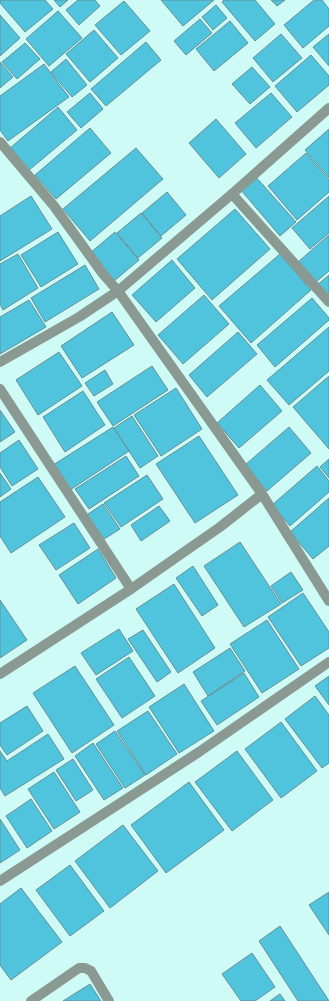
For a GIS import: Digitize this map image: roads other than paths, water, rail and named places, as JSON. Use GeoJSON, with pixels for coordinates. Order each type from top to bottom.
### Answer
{"type":"FeatureCollection","features":[{"type":"Feature","properties":{"kind":"street"},"geometry":{"type":"LineString","coordinates":[[0,362],[79,317],[118,291],[232,194],[329,108]]}},
{"type":"Feature","properties":{"kind":"street"},"geometry":{"type":"LineString","coordinates":[[0,142],[54,206],[103,274],[118,291],[262,494],[329,601]]}},
{"type":"Feature","properties":{"kind":"street"},"geometry":{"type":"LineString","coordinates":[[232,194],[329,302]]}},
{"type":"Feature","properties":{"kind":"street"},"geometry":{"type":"LineString","coordinates":[[0,389],[131,589]]}},
{"type":"Feature","properties":{"kind":"street"},"geometry":{"type":"LineString","coordinates":[[0,674],[131,589],[220,527],[262,494]]}},
{"type":"Feature","properties":{"kind":"street"},"geometry":{"type":"LineString","coordinates":[[0,881],[199,752],[329,662]]}},
{"type":"Feature","properties":{"kind":"street"},"geometry":{"type":"LineString","coordinates":[[31,1001],[79,968],[85,968],[91,971],[109,1001]]}}]}
